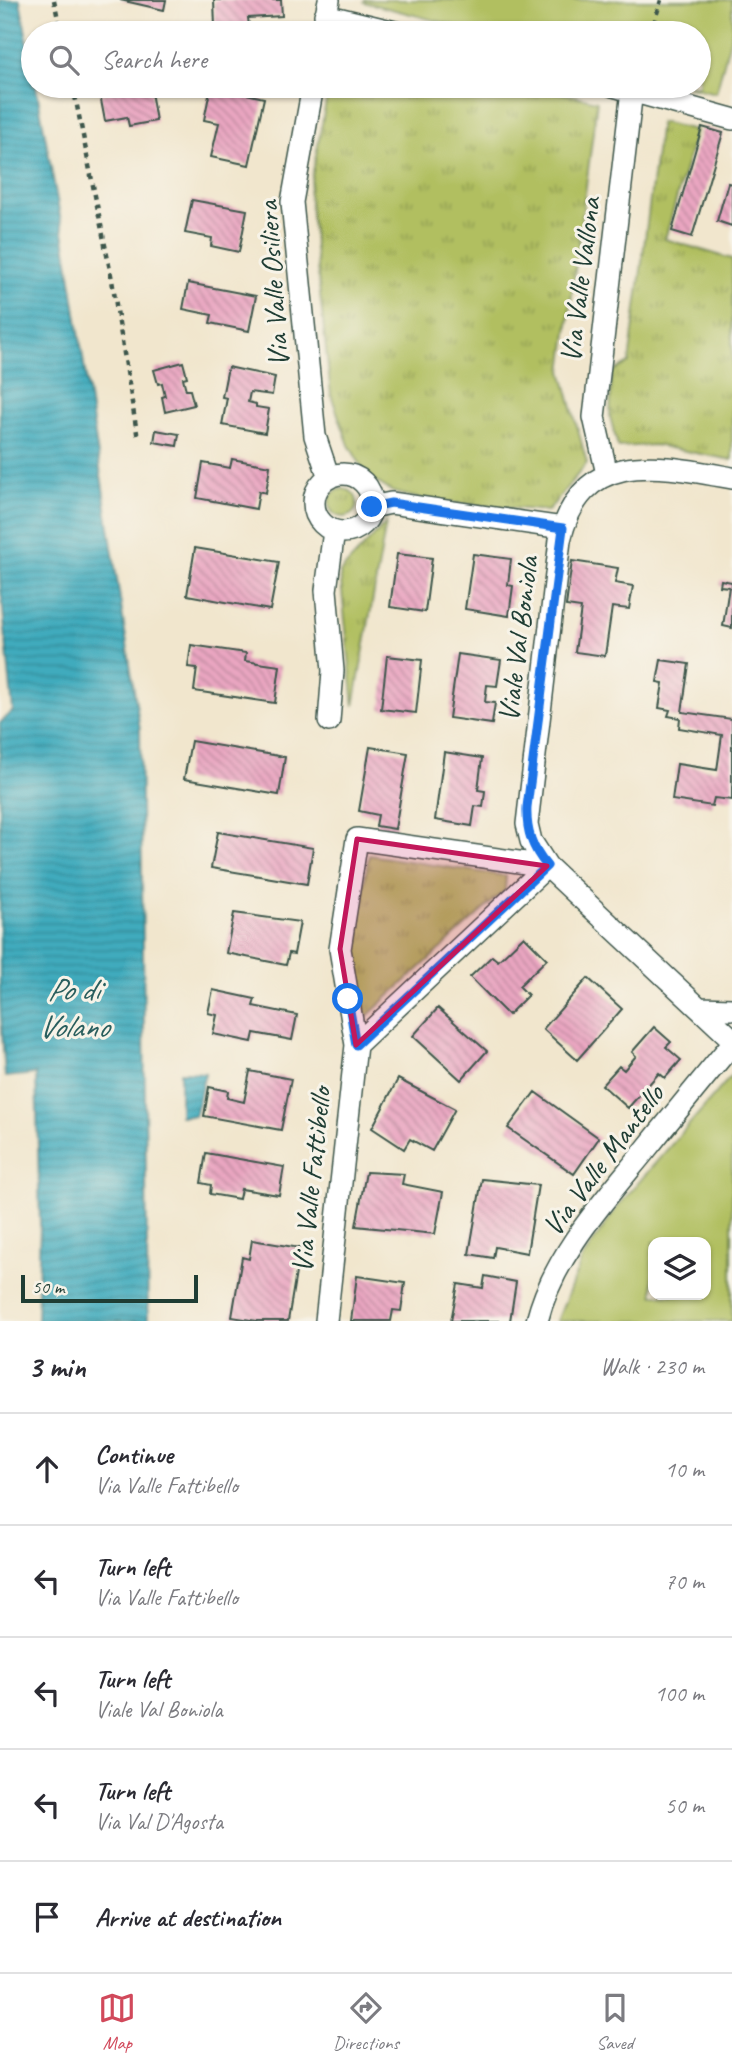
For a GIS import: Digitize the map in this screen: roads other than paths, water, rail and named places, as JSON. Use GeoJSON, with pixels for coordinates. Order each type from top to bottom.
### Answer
{"type":"FeatureCollection","features":[{"type":"Feature","properties":{"kind":"street"},"geometry":{"type":"LineString","coordinates":[[325,16],[347,21]]}},
{"type":"Feature","properties":{"kind":"street","name":"Via Valle Osiliera"},"geometry":{"type":"LineString","coordinates":[[311,98],[292,202],[314,436],[329,478]]}},
{"type":"Feature","properties":{"kind":"street","name":"Via Valle Vallona"},"geometry":{"type":"LineString","coordinates":[[607,474],[594,417],[622,98]]}},
{"type":"Feature","properties":{"kind":"street"},"geometry":{"type":"LineString","coordinates":[[658,98],[732,119]]}},
{"type":"Feature","properties":{"kind":"street","name":"Viale Val Boniola"},"geometry":{"type":"LineString","coordinates":[[732,478],[654,466],[635,466],[607,474],[585,491],[563,528],[527,807],[531,841],[547,866],[732,1042]]}},
{"type":"Feature","properties":{"kind":"street"},"geometry":{"type":"LineString","coordinates":[[337,474],[355,477],[369,489],[372,507],[369,517],[354,530],[344,533],[334,531],[319,520],[314,501],[321,484],[337,474]]}},
{"type":"Feature","properties":{"kind":"street"},"geometry":{"type":"LineString","coordinates":[[372,507],[391,503],[563,528]]}},
{"type":"Feature","properties":{"kind":"street"},"geometry":{"type":"LineString","coordinates":[[329,721],[332,671],[326,590],[334,531]]}},
{"type":"Feature","properties":{"kind":"street","name":"Via Valle Fattibello"},"geometry":{"type":"LineString","coordinates":[[326,1321],[356,1045],[340,949],[357,839],[547,866]]}},
{"type":"Feature","properties":{"kind":"street"},"geometry":{"type":"LineString","coordinates":[[356,1045],[547,866]]}},
{"type":"Feature","properties":{"kind":"street"},"geometry":{"type":"LineString","coordinates":[[699,1008],[732,1009]]}},
{"type":"Feature","properties":{"kind":"street","name":"Via Valle Mantello"},"geometry":{"type":"LineString","coordinates":[[537,1321],[548,1289],[597,1208],[732,1042]]}},
{"type":"Feature","properties":{"kind":"water","name":"Po di Volano"},"geometry":{"type":"Polygon","coordinates":[[[0,0],[20,0],[24,21],[21,21],[21,98],[38,98],[67,254],[140,729],[148,1321],[37,1321],[40,1225],[36,1074],[5,1077],[0,1000],[0,723],[13,711],[0,580],[0,0]]]}},
{"type":"Feature","properties":{"kind":"water"},"geometry":{"type":"Polygon","coordinates":[[[180,1072],[205,1073],[195,1116],[180,1116],[180,1072]]]}}]}
